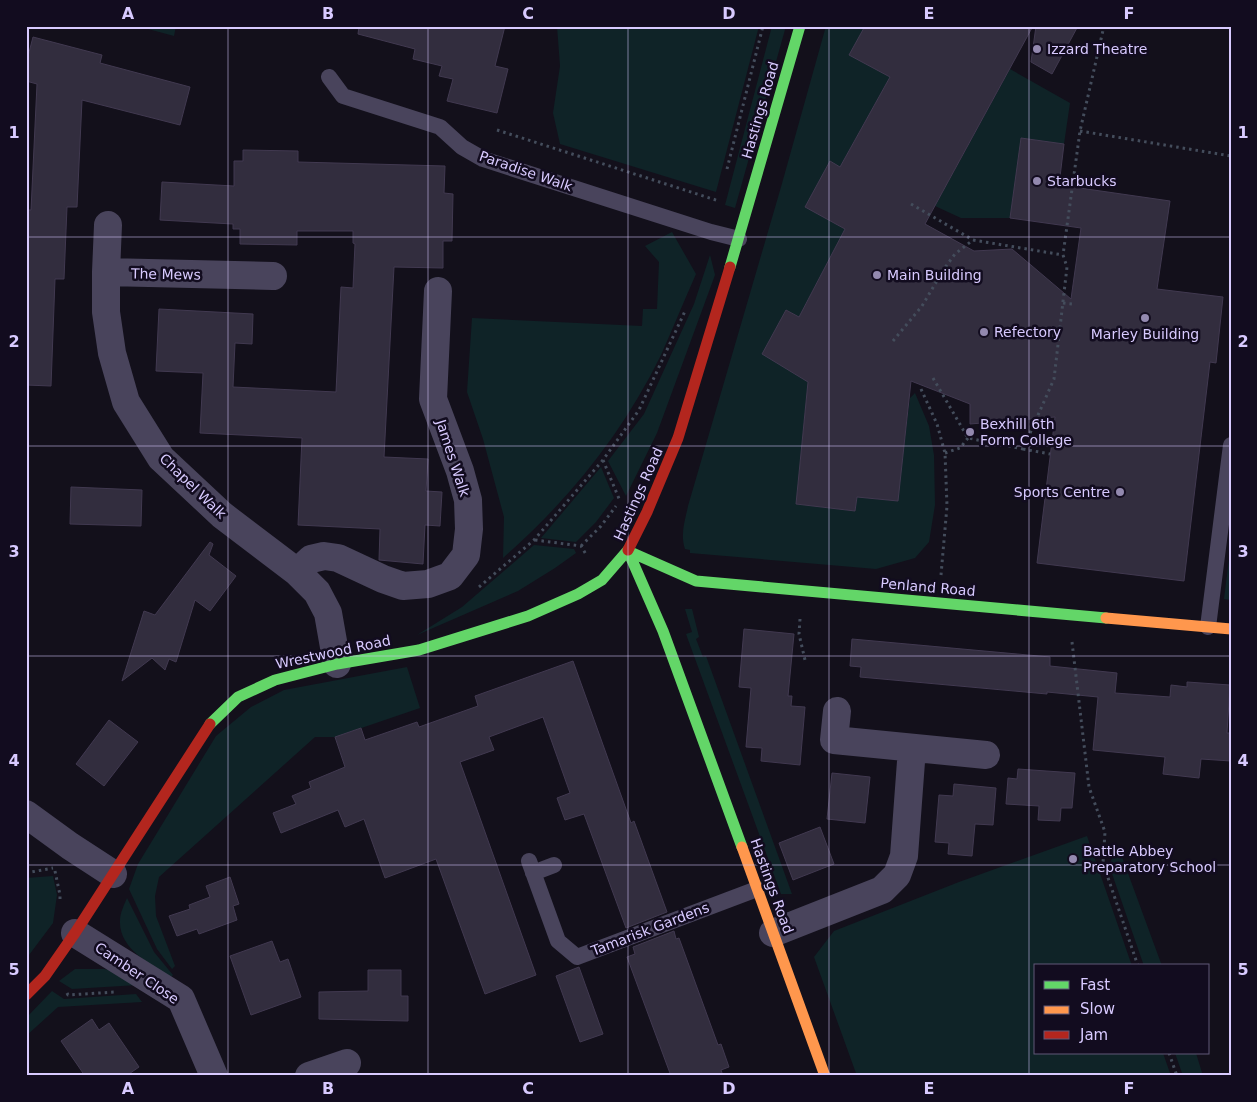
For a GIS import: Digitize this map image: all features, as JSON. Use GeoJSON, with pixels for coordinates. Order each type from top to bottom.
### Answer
{"type":"FeatureCollection","features":[{"type":"Feature","properties":{"kind":"main road","name":"Hastings Road"},"geometry":{"type":"LineString","coordinates":[[800,26],[678,438],[647,512],[628,551],[663,631],[825,1076]]}},
{"type":"Feature","properties":{"kind":"main road","name":"Wrestwood Road"},"geometry":{"type":"LineString","coordinates":[[26,995],[45,976],[75,933],[207,727],[238,697],[275,680],[337,664],[419,650],[528,616],[578,594],[602,580],[628,551]]}},
{"type":"Feature","properties":{"kind":"main road","name":"Penland Road"},"geometry":{"type":"LineString","coordinates":[[628,551],[696,581],[1231,629]]}},
{"type":"Feature","properties":{"kind":"street"},"geometry":{"type":"LineString","coordinates":[[106,272],[108,225]]}},
{"type":"Feature","properties":{"kind":"street","name":"The Mews"},"geometry":{"type":"LineString","coordinates":[[106,272],[273,276]]}},
{"type":"Feature","properties":{"kind":"street","name":"Chapel Walk"},"geometry":{"type":"LineString","coordinates":[[106,272],[106,312],[112,353],[126,402],[161,458],[222,515],[297,572],[317,592],[328,613],[337,664]]}},
{"type":"Feature","properties":{"kind":"street","name":"James Walk"},"geometry":{"type":"LineString","coordinates":[[297,572],[311,560],[324,556],[338,558],[403,586],[428,584],[450,576],[466,555],[469,529],[468,500],[460,471],[433,399],[438,291]]}},
{"type":"Feature","properties":{"kind":"street"},"geometry":{"type":"LineString","coordinates":[[837,711],[834,740],[986,755]]}},
{"type":"Feature","properties":{"kind":"street"},"geometry":{"type":"LineString","coordinates":[[773,933],[882,890],[897,875],[904,856],[912,748]]}},
{"type":"Feature","properties":{"kind":"street"},"geometry":{"type":"LineString","coordinates":[[26,814],[113,874]]}},
{"type":"Feature","properties":{"kind":"street","name":"Camber Close"},"geometry":{"type":"LineString","coordinates":[[75,933],[181,999],[214,1076]]}},
{"type":"Feature","properties":{"kind":"street"},"geometry":{"type":"LineString","coordinates":[[309,1076],[347,1063]]}},
{"type":"Feature","properties":{"kind":"lane","name":"Paradise Walk"},"geometry":{"type":"LineString","coordinates":[[329,77],[343,96],[440,127],[462,147],[483,159],[738,239]]}},
{"type":"Feature","properties":{"kind":"lane"},"geometry":{"type":"LineString","coordinates":[[1208,627],[1231,445]]}},
{"type":"Feature","properties":{"kind":"lane","name":"Tamarisk Gardens"},"geometry":{"type":"LineString","coordinates":[[554,866],[531,867],[558,941],[577,956],[757,889]]}},
{"type":"Feature","properties":{"kind":"path"},"geometry":{"type":"LineString","coordinates":[[726,174],[762,26]]}},
{"type":"Feature","properties":{"kind":"path"},"geometry":{"type":"LineString","coordinates":[[1023,449],[1054,379],[1067,267],[1063,255],[1080,131],[1104,26]]}},
{"type":"Feature","properties":{"kind":"path"},"geometry":{"type":"LineString","coordinates":[[497,130],[719,201]]}},
{"type":"Feature","properties":{"kind":"path"},"geometry":{"type":"LineString","coordinates":[[1080,131],[1231,156]]}},
{"type":"Feature","properties":{"kind":"path"},"geometry":{"type":"LineString","coordinates":[[711,232],[722,192]]}},
{"type":"Feature","properties":{"kind":"path"},"geometry":{"type":"LineString","coordinates":[[911,204],[973,240],[1063,255]]}},
{"type":"Feature","properties":{"kind":"path"},"geometry":{"type":"LineString","coordinates":[[893,341],[922,306],[955,254],[973,240]]}},
{"type":"Feature","properties":{"kind":"path"},"geometry":{"type":"LineString","coordinates":[[474,591],[534,540],[602,460],[639,410],[689,302]]}},
{"type":"Feature","properties":{"kind":"path"},"geometry":{"type":"LineString","coordinates":[[1063,303],[1072,304]]}},
{"type":"Feature","properties":{"kind":"path"},"geometry":{"type":"LineString","coordinates":[[933,378],[968,438],[1050,454]]}},
{"type":"Feature","properties":{"kind":"path"},"geometry":{"type":"LineString","coordinates":[[920,388],[937,424],[945,453],[947,506],[939,603]]}},
{"type":"Feature","properties":{"kind":"path"},"geometry":{"type":"LineString","coordinates":[[945,453],[960,448],[968,438]]}},
{"type":"Feature","properties":{"kind":"path"},"geometry":{"type":"LineString","coordinates":[[581,546],[601,526],[620,501],[602,460]]}},
{"type":"Feature","properties":{"kind":"path"},"geometry":{"type":"LineString","coordinates":[[534,540],[581,546]]}},
{"type":"Feature","properties":{"kind":"path"},"geometry":{"type":"LineString","coordinates":[[581,546],[602,580]]}},
{"type":"Feature","properties":{"kind":"path"},"geometry":{"type":"LineString","coordinates":[[1069,615],[1088,787],[1105,832],[1103,863],[1137,964]]}},
{"type":"Feature","properties":{"kind":"path"},"geometry":{"type":"LineString","coordinates":[[799,634],[805,660]]}},
{"type":"Feature","properties":{"kind":"path"},"geometry":{"type":"LineString","coordinates":[[1169,1054],[1177,1076]]}},
{"type":"Feature","properties":{"kind":"green space"},"geometry":{"type":"Polygon","coordinates":[[[137,26],[176,26],[174,36],[137,26]]]}},
{"type":"Feature","properties":{"kind":"green space"},"geometry":{"type":"Polygon","coordinates":[[[557,26],[759,26],[716,192],[560,144],[553,113],[560,66],[557,26]]]}},
{"type":"Feature","properties":{"kind":"green space"},"geometry":{"type":"Polygon","coordinates":[[[772,26],[786,26],[735,208],[725,205],[772,26]]]}},
{"type":"Feature","properties":{"kind":"green space"},"geometry":{"type":"Polygon","coordinates":[[[826,26],[865,26],[850,55],[890,77],[840,167],[830,162],[805,207],[845,229],[799,317],[786,310],[809,370],[796,504],[855,511],[857,497],[897,501],[910,398],[915,393],[929,426],[934,455],[935,505],[929,542],[915,558],[876,569],[690,553],[690,550],[685,549],[683,538],[688,506],[826,26]]]}},
{"type":"Feature","properties":{"kind":"green space"},"geometry":{"type":"Polygon","coordinates":[[[1010,69],[1070,103],[1064,144],[1021,138],[1010,218],[961,218],[935,206],[1010,69]]]}},
{"type":"Feature","properties":{"kind":"green space"},"geometry":{"type":"Polygon","coordinates":[[[672,232],[696,274],[661,355],[646,384],[611,438],[572,489],[503,558],[504,517],[483,439],[467,392],[472,318],[642,326],[643,309],[657,309],[659,262],[645,246],[672,232]]]}},
{"type":"Feature","properties":{"kind":"green space"},"geometry":{"type":"Polygon","coordinates":[[[710,255],[715,275],[657,433],[626,496],[608,461],[644,414],[694,304],[710,255]]]}},
{"type":"Feature","properties":{"kind":"green space"},"geometry":{"type":"Polygon","coordinates":[[[601,467],[614,498],[596,522],[576,542],[541,538],[601,467]]]}},
{"type":"Feature","properties":{"kind":"green space"},"geometry":{"type":"Polygon","coordinates":[[[1231,543],[1231,600],[1224,599],[1231,543]]]}},
{"type":"Feature","properties":{"kind":"green space"},"geometry":{"type":"Polygon","coordinates":[[[534,545],[574,549],[576,553],[518,591],[417,635],[462,607],[534,545]]]}},
{"type":"Feature","properties":{"kind":"green space"},"geometry":{"type":"Polygon","coordinates":[[[685,609],[692,609],[699,637],[696,639],[703,657],[706,656],[792,894],[781,894],[686,634],[692,632],[685,609]]]}},
{"type":"Feature","properties":{"kind":"green space"},"geometry":{"type":"Polygon","coordinates":[[[407,667],[420,708],[335,737],[315,737],[159,877],[155,896],[156,916],[175,966],[172,969],[157,949],[129,889],[138,864],[216,736],[251,707],[284,690],[407,667]]]}},
{"type":"Feature","properties":{"kind":"green space","name":"Battle Abbey Preparatory School"},"geometry":{"type":"Polygon","coordinates":[[[1087,836],[1131,964],[1034,964],[1034,1054],[1163,1054],[1171,1076],[857,1076],[814,957],[834,931],[959,882],[1087,836]]]}},
{"type":"Feature","properties":{"kind":"green space"},"geometry":{"type":"Polygon","coordinates":[[[1118,846],[1161,964],[1143,964],[1109,865],[1118,846]]]}},
{"type":"Feature","properties":{"kind":"green space"},"geometry":{"type":"Polygon","coordinates":[[[53,876],[57,895],[53,923],[26,959],[26,878],[53,876]]]}},
{"type":"Feature","properties":{"kind":"green space"},"geometry":{"type":"Polygon","coordinates":[[[127,898],[154,952],[173,975],[170,978],[145,961],[125,940],[121,931],[120,921],[121,912],[127,898]]]}},
{"type":"Feature","properties":{"kind":"green space"},"geometry":{"type":"Polygon","coordinates":[[[75,969],[104,969],[120,972],[138,985],[72,989],[59,981],[75,969]]]}},
{"type":"Feature","properties":{"kind":"green space"},"geometry":{"type":"Polygon","coordinates":[[[52,991],[64,999],[136,994],[142,1002],[58,1007],[26,1036],[26,1018],[52,991]]]}},
{"type":"Feature","properties":{"kind":"green space"},"geometry":{"type":"Polygon","coordinates":[[[1175,1054],[1196,1054],[1203,1076],[1183,1076],[1175,1054]]]}},
{"type":"Feature","properties":{"kind":"building"},"geometry":{"type":"Polygon","coordinates":[[[359,26],[505,26],[495,66],[508,69],[497,113],[447,101],[453,79],[439,76],[442,66],[413,59],[415,49],[358,34],[359,26]]]}},
{"type":"Feature","properties":{"kind":"building"},"geometry":{"type":"Polygon","coordinates":[[[865,26],[1033,26],[925,224],[974,251],[1012,249],[1071,299],[1081,228],[1010,218],[1021,138],[1064,144],[1059,185],[1170,201],[1157,289],[1223,297],[1216,363],[1210,362],[1184,581],[1037,563],[1055,417],[970,424],[970,404],[911,381],[898,501],[857,497],[855,511],[796,504],[808,382],[762,354],[786,310],[799,317],[845,229],[805,207],[830,161],[840,167],[890,77],[849,55],[865,26]]]}},
{"type":"Feature","properties":{"kind":"building"},"geometry":{"type":"Polygon","coordinates":[[[1036,26],[1078,26],[1052,74],[1031,62],[1036,26]]]}},
{"type":"Feature","properties":{"kind":"building"},"geometry":{"type":"Polygon","coordinates":[[[33,37],[102,55],[100,63],[190,87],[180,125],[82,100],[77,207],[67,207],[64,279],[55,279],[51,386],[26,385],[26,210],[31,210],[37,84],[26,81],[26,64],[33,37]]]}},
{"type":"Feature","properties":{"kind":"building"},"geometry":{"type":"Polygon","coordinates":[[[243,150],[298,151],[298,162],[445,166],[444,193],[453,194],[452,241],[443,241],[443,268],[394,267],[384,457],[428,459],[426,491],[442,492],[440,526],[425,525],[423,564],[379,560],[380,529],[298,525],[302,438],[200,433],[203,373],[156,371],[159,309],[253,314],[252,344],[235,343],[233,387],[336,392],[341,287],[353,288],[355,244],[353,243],[353,231],[297,231],[297,245],[240,244],[240,229],[233,229],[233,224],[160,220],[162,182],[234,186],[234,161],[243,161],[243,150]]]}},
{"type":"Feature","properties":{"kind":"building"},"geometry":{"type":"Polygon","coordinates":[[[71,487],[142,490],[141,526],[70,524],[71,487]]]}},
{"type":"Feature","properties":{"kind":"building"},"geometry":{"type":"Polygon","coordinates":[[[210,542],[213,544],[209,555],[236,576],[210,611],[195,600],[176,662],[169,659],[165,670],[152,658],[122,681],[144,611],[155,615],[210,542]]]}},
{"type":"Feature","properties":{"kind":"building"},"geometry":{"type":"Polygon","coordinates":[[[744,629],[794,634],[788,696],[792,696],[791,706],[805,707],[800,765],[761,761],[762,748],[746,747],[751,688],[739,687],[744,629]]]}},
{"type":"Feature","properties":{"kind":"building"},"geometry":{"type":"Polygon","coordinates":[[[852,639],[1050,657],[1050,666],[1117,673],[1115,693],[1170,697],[1171,685],[1187,687],[1187,682],[1230,685],[1227,733],[1231,733],[1231,761],[1201,759],[1199,778],[1163,774],[1165,757],[1093,750],[1098,697],[860,677],[861,667],[850,666],[852,639]]]}},
{"type":"Feature","properties":{"kind":"building"},"geometry":{"type":"Polygon","coordinates":[[[573,661],[631,823],[634,821],[667,912],[626,928],[584,814],[565,820],[557,798],[570,793],[543,717],[489,737],[494,750],[460,762],[536,975],[485,994],[436,859],[385,878],[364,819],[345,827],[338,810],[281,833],[273,813],[296,804],[292,796],[311,788],[309,782],[345,767],[335,737],[361,728],[365,740],[417,722],[419,727],[478,706],[475,696],[573,661]]]}},
{"type":"Feature","properties":{"kind":"building"},"geometry":{"type":"Polygon","coordinates":[[[109,720],[138,742],[104,786],[76,764],[109,720]]]}},
{"type":"Feature","properties":{"kind":"building"},"geometry":{"type":"Polygon","coordinates":[[[1018,769],[1075,773],[1072,808],[1061,808],[1060,821],[1038,820],[1039,806],[1006,804],[1008,778],[1017,779],[1018,769]]]}},
{"type":"Feature","properties":{"kind":"building"},"geometry":{"type":"Polygon","coordinates":[[[832,773],[870,777],[865,823],[827,819],[832,773]]]}},
{"type":"Feature","properties":{"kind":"building"},"geometry":{"type":"Polygon","coordinates":[[[954,784],[996,788],[993,825],[975,824],[972,856],[948,854],[949,843],[935,842],[939,795],[953,796],[954,784]]]}},
{"type":"Feature","properties":{"kind":"building"},"geometry":{"type":"Polygon","coordinates":[[[820,827],[834,864],[793,880],[779,843],[820,827]]]}},
{"type":"Feature","properties":{"kind":"building"},"geometry":{"type":"Polygon","coordinates":[[[230,877],[239,904],[233,906],[237,920],[199,934],[197,929],[177,936],[169,916],[190,909],[189,905],[210,897],[206,886],[230,877]]]}},
{"type":"Feature","properties":{"kind":"building"},"geometry":{"type":"Polygon","coordinates":[[[674,931],[676,939],[679,938],[718,1045],[721,1044],[729,1067],[721,1070],[723,1076],[671,1076],[627,957],[635,954],[633,947],[674,931]]]}},
{"type":"Feature","properties":{"kind":"building"},"geometry":{"type":"Polygon","coordinates":[[[272,941],[280,962],[288,959],[301,997],[251,1015],[230,956],[272,941]]]}},
{"type":"Feature","properties":{"kind":"building"},"geometry":{"type":"Polygon","coordinates":[[[579,967],[603,1034],[580,1042],[556,976],[579,967]]]}},
{"type":"Feature","properties":{"kind":"building"},"geometry":{"type":"Polygon","coordinates":[[[368,970],[401,970],[401,996],[408,996],[408,1021],[319,1019],[319,992],[368,991],[368,970]]]}},
{"type":"Feature","properties":{"kind":"building"},"geometry":{"type":"Polygon","coordinates":[[[92,1019],[99,1030],[109,1023],[139,1067],[126,1076],[85,1076],[61,1041],[92,1019]]]}},
{"type":"Feature","properties":{"kind":"traffic: fast"},"geometry":{"type":"LineString","coordinates":[[730,267],[800,26]]}},
{"type":"Feature","properties":{"kind":"traffic: fast"},"geometry":{"type":"LineString","coordinates":[[210,724],[238,697],[275,680],[337,664],[419,650],[528,616],[578,594],[602,580],[628,550]]}},
{"type":"Feature","properties":{"kind":"traffic: fast"},"geometry":{"type":"LineString","coordinates":[[628,551],[696,581],[1106,618]]}},
{"type":"Feature","properties":{"kind":"traffic: fast"},"geometry":{"type":"LineString","coordinates":[[628,551],[663,631],[742,847]]}},
{"type":"Feature","properties":{"kind":"traffic: slow"},"geometry":{"type":"LineString","coordinates":[[1106,618],[1231,629]]}},
{"type":"Feature","properties":{"kind":"traffic: slow"},"geometry":{"type":"LineString","coordinates":[[742,847],[825,1076]]}},
{"type":"Feature","properties":{"kind":"traffic: jam"},"geometry":{"type":"LineString","coordinates":[[628,550],[647,512],[678,438],[730,267]]}},
{"type":"Feature","properties":{"kind":"traffic: jam"},"geometry":{"type":"LineString","coordinates":[[26,995],[45,976],[75,933],[210,724]]}},
{"type":"Feature","properties":{"kind":"place","name":"Izzard Theatre"},"geometry":{"type":"Point","coordinates":[1037,49]}},
{"type":"Feature","properties":{"kind":"place","name":"Starbucks"},"geometry":{"type":"Point","coordinates":[1037,181]}},
{"type":"Feature","properties":{"kind":"place","name":"Main Building"},"geometry":{"type":"Point","coordinates":[877,275]}},
{"type":"Feature","properties":{"kind":"place","name":"Marley Building"},"geometry":{"type":"Point","coordinates":[1145,318]}},
{"type":"Feature","properties":{"kind":"place","name":"Refectory"},"geometry":{"type":"Point","coordinates":[984,332]}},
{"type":"Feature","properties":{"kind":"place","name":"Bexhill 6th Form College"},"geometry":{"type":"Point","coordinates":[970,432]}},
{"type":"Feature","properties":{"kind":"place","name":"Sports Centre"},"geometry":{"type":"Point","coordinates":[1120,492]}},
{"type":"Feature","properties":{"kind":"place","name":"Battle Abbey Preparatory School"},"geometry":{"type":"Point","coordinates":[1073,859]}}]}
